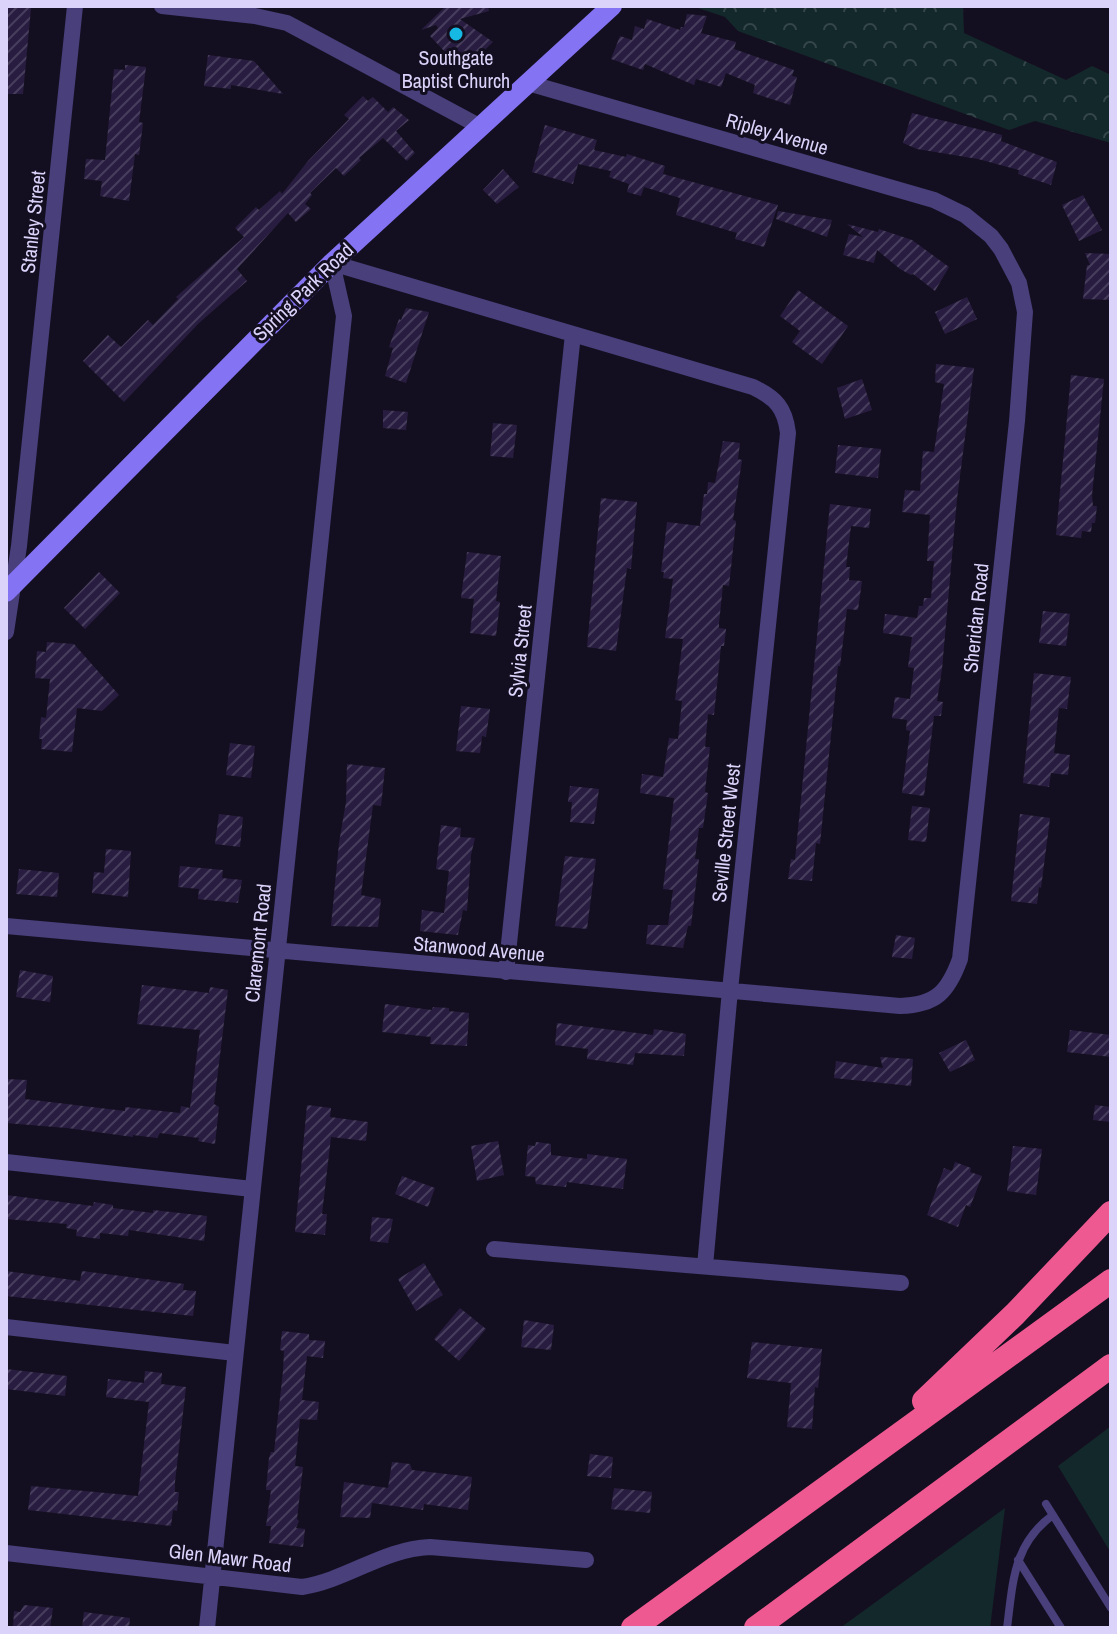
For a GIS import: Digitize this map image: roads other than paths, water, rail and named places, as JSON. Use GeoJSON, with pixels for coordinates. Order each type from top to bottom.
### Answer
{"type":"FeatureCollection","features":[{"type":"Feature","properties":{"kind":"highway"},"geometry":{"type":"LineString","coordinates":[[861,1463],[1015,1314],[1111,1213]]}},
{"type":"Feature","properties":{"kind":"highway"},"geometry":{"type":"LineString","coordinates":[[633,1628],[1111,1281]]}},
{"type":"Feature","properties":{"kind":"highway"},"geometry":{"type":"LineString","coordinates":[[756,1628],[1111,1366]]}},
{"type":"Feature","properties":{"kind":"main road","name":"Spring Park Road"},"geometry":{"type":"LineString","coordinates":[[9,589],[332,263],[612,6]]}},
{"type":"Feature","properties":{"kind":"street","name":"Stanley Street"},"geometry":{"type":"LineString","coordinates":[[6,632],[9,589],[19,546],[75,6]]}},
{"type":"Feature","properties":{"kind":"street"},"geometry":{"type":"LineString","coordinates":[[162,6],[255,16],[287,23],[479,126]]}},
{"type":"Feature","properties":{"kind":"street","name":"Ripley Avenue"},"geometry":{"type":"LineString","coordinates":[[528,83],[934,200],[965,215],[991,236],[1001,249]]}},
{"type":"Feature","properties":{"kind":"street","name":"Sheridan Road"},"geometry":{"type":"LineString","coordinates":[[944,991],[960,959],[1026,324],[1019,283],[1001,249]]}},
{"type":"Feature","properties":{"kind":"street"},"geometry":{"type":"LineString","coordinates":[[332,263],[573,334]]}},
{"type":"Feature","properties":{"kind":"street","name":"Claremont Road"},"geometry":{"type":"LineString","coordinates":[[207,1628],[344,316],[332,263]]}},
{"type":"Feature","properties":{"kind":"street","name":"Seville Street West"},"geometry":{"type":"LineString","coordinates":[[573,334],[753,387],[781,405],[788,433],[730,990],[705,1266]]}},
{"type":"Feature","properties":{"kind":"street","name":"Sylvia Street"},"geometry":{"type":"LineString","coordinates":[[506,972],[573,334]]}},
{"type":"Feature","properties":{"kind":"street","name":"Stanwood Avenue"},"geometry":{"type":"LineString","coordinates":[[6,926],[900,1006],[918,1006],[935,999],[944,991]]}},
{"type":"Feature","properties":{"kind":"street"},"geometry":{"type":"LineString","coordinates":[[6,1162],[252,1189]]}},
{"type":"Feature","properties":{"kind":"street"},"geometry":{"type":"LineString","coordinates":[[494,1249],[901,1283]]}},
{"type":"Feature","properties":{"kind":"street"},"geometry":{"type":"LineString","coordinates":[[6,1327],[235,1353]]}},
{"type":"Feature","properties":{"kind":"street","name":"Glen Mawr Road"},"geometry":{"type":"LineString","coordinates":[[6,1553],[302,1587],[331,1580],[388,1555],[413,1548],[586,1560]]}},
{"type":"Feature","properties":{"kind":"lane"},"geometry":{"type":"LineString","coordinates":[[1046,1504],[1111,1608]]}},
{"type":"Feature","properties":{"kind":"lane"},"geometry":{"type":"LineString","coordinates":[[1007,1628],[1018,1560],[1033,1531],[1053,1515]]}},
{"type":"Feature","properties":{"kind":"lane"},"geometry":{"type":"LineString","coordinates":[[1018,1560],[1061,1628]]}},
{"type":"Feature","properties":{"kind":"place","name":"Southgate Baptist Church"},"geometry":{"type":"Point","coordinates":[456,34]}}]}
